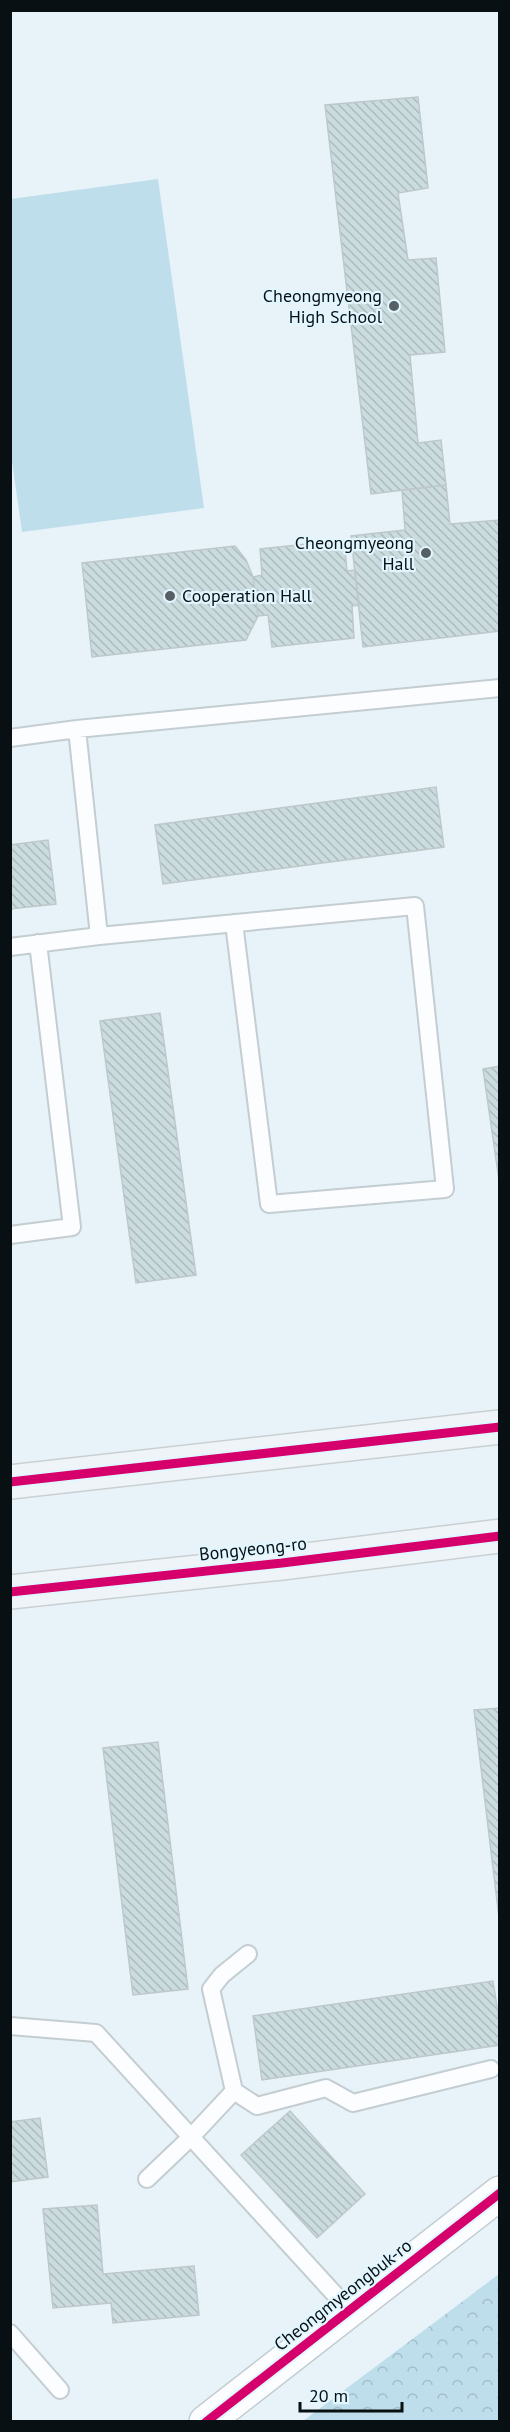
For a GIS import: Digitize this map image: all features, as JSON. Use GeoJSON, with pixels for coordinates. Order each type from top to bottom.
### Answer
{"type":"FeatureCollection","features":[{"type":"Feature","properties":{"kind":"main road"},"geometry":{"type":"LineString","coordinates":[[10,1482],[500,1427]]}},
{"type":"Feature","properties":{"kind":"main road","name":"Bongyeong-ro"},"geometry":{"type":"LineString","coordinates":[[10,1592],[282,1563],[500,1536]]}},
{"type":"Feature","properties":{"kind":"street","name":"Cheongmyeongbuk-ro"},"geometry":{"type":"LineString","coordinates":[[206,2421],[500,2193]]}},
{"type":"Feature","properties":{"kind":"lane"},"geometry":{"type":"LineString","coordinates":[[10,738],[78,729],[500,688]]}},
{"type":"Feature","properties":{"kind":"lane"},"geometry":{"type":"LineString","coordinates":[[78,729],[99,936]]}},
{"type":"Feature","properties":{"kind":"lane"},"geometry":{"type":"LineString","coordinates":[[10,947],[99,936],[234,923],[415,906],[445,1189],[269,1204],[234,923]]}},
{"type":"Feature","properties":{"kind":"lane"},"geometry":{"type":"LineString","coordinates":[[10,1235],[72,1227],[38,943]]}},
{"type":"Feature","properties":{"kind":"lane"},"geometry":{"type":"LineString","coordinates":[[248,1954],[222,1976],[211,1989],[234,2091],[257,2106],[326,2088],[353,2103],[491,2069]]}},
{"type":"Feature","properties":{"kind":"lane"},"geometry":{"type":"LineString","coordinates":[[10,2026],[96,2033],[350,2311]]}},
{"type":"Feature","properties":{"kind":"lane"},"geometry":{"type":"LineString","coordinates":[[147,2180],[191,2138],[234,2091]]}},
{"type":"Feature","properties":{"kind":"lane"},"geometry":{"type":"LineString","coordinates":[[10,2333],[60,2390]]}},
{"type":"Feature","properties":{"kind":"green space"},"geometry":{"type":"Polygon","coordinates":[[[158,179],[204,508],[22,532],[10,447],[11,199],[158,179]]]}},
{"type":"Feature","properties":{"kind":"green space"},"geometry":{"type":"Polygon","coordinates":[[[499,2274],[499,2421],[303,2421],[499,2274]]]}},
{"type":"Feature","properties":{"kind":"building","name":"Cheongmyeong High School"},"geometry":{"type":"Polygon","coordinates":[[[418,97],[428,188],[398,193],[408,260],[436,258],[445,352],[410,355],[418,443],[441,440],[446,485],[371,494],[325,105],[418,97]]]}},
{"type":"Feature","properties":{"kind":"building","name":"Cheongmyeong Hall"},"geometry":{"type":"Polygon","coordinates":[[[446,485],[450,524],[500,520],[500,631],[363,647],[351,536],[405,530],[402,490],[446,485]]]}},
{"type":"Feature","properties":{"kind":"building"},"geometry":{"type":"Polygon","coordinates":[[[344,540],[347,571],[355,570],[359,605],[352,606],[354,638],[272,647],[268,615],[258,616],[253,577],[262,575],[260,549],[344,540]]]}},
{"type":"Feature","properties":{"kind":"building","name":"Cooperation Hall"},"geometry":{"type":"Polygon","coordinates":[[[235,546],[246,560],[253,577],[258,616],[246,640],[92,657],[82,563],[235,546]]]}},
{"type":"Feature","properties":{"kind":"building"},"geometry":{"type":"Polygon","coordinates":[[[436,787],[444,847],[163,884],[155,825],[436,787]]]}},
{"type":"Feature","properties":{"kind":"building"},"geometry":{"type":"Polygon","coordinates":[[[48,840],[56,904],[10,909],[10,845],[48,840]]]}},
{"type":"Feature","properties":{"kind":"building"},"geometry":{"type":"Polygon","coordinates":[[[160,1013],[196,1275],[136,1283],[100,1021],[160,1013]]]}},
{"type":"Feature","properties":{"kind":"building"},"geometry":{"type":"Polygon","coordinates":[[[500,1066],[500,1187],[483,1069],[500,1066]]]}},
{"type":"Feature","properties":{"kind":"building"},"geometry":{"type":"Polygon","coordinates":[[[500,1708],[500,1926],[474,1710],[500,1708]]]}},
{"type":"Feature","properties":{"kind":"building"},"geometry":{"type":"Polygon","coordinates":[[[158,1742],[188,1989],[133,1995],[103,1748],[158,1742]]]}},
{"type":"Feature","properties":{"kind":"building"},"geometry":{"type":"Polygon","coordinates":[[[493,1981],[500,2026],[500,2045],[262,2080],[253,2016],[493,1981]]]}},
{"type":"Feature","properties":{"kind":"building"},"geometry":{"type":"Polygon","coordinates":[[[290,2111],[365,2194],[317,2238],[241,2155],[290,2111]]]}},
{"type":"Feature","properties":{"kind":"building"},"geometry":{"type":"Polygon","coordinates":[[[40,2118],[48,2177],[10,2182],[10,2122],[40,2118]]]}},
{"type":"Feature","properties":{"kind":"building"},"geometry":{"type":"Polygon","coordinates":[[[97,2205],[103,2274],[194,2266],[199,2315],[113,2323],[111,2303],[53,2308],[43,2209],[97,2205]]]}},
{"type":"Feature","properties":{"kind":"cycle path"},"geometry":{"type":"LineString","coordinates":[[10,1482],[500,1427]]}},
{"type":"Feature","properties":{"kind":"cycle path"},"geometry":{"type":"LineString","coordinates":[[10,1592],[282,1563],[500,1536]]}},
{"type":"Feature","properties":{"kind":"cycle path"},"geometry":{"type":"LineString","coordinates":[[206,2422],[500,2193]]}},
{"type":"Feature","properties":{"kind":"place","name":"Cheongmyeong High School"},"geometry":{"type":"Point","coordinates":[394,306]}},
{"type":"Feature","properties":{"kind":"place","name":"Cheongmyeong Hall"},"geometry":{"type":"Point","coordinates":[426,553]}},
{"type":"Feature","properties":{"kind":"place","name":"Cooperation Hall"},"geometry":{"type":"Point","coordinates":[170,596]}}]}
